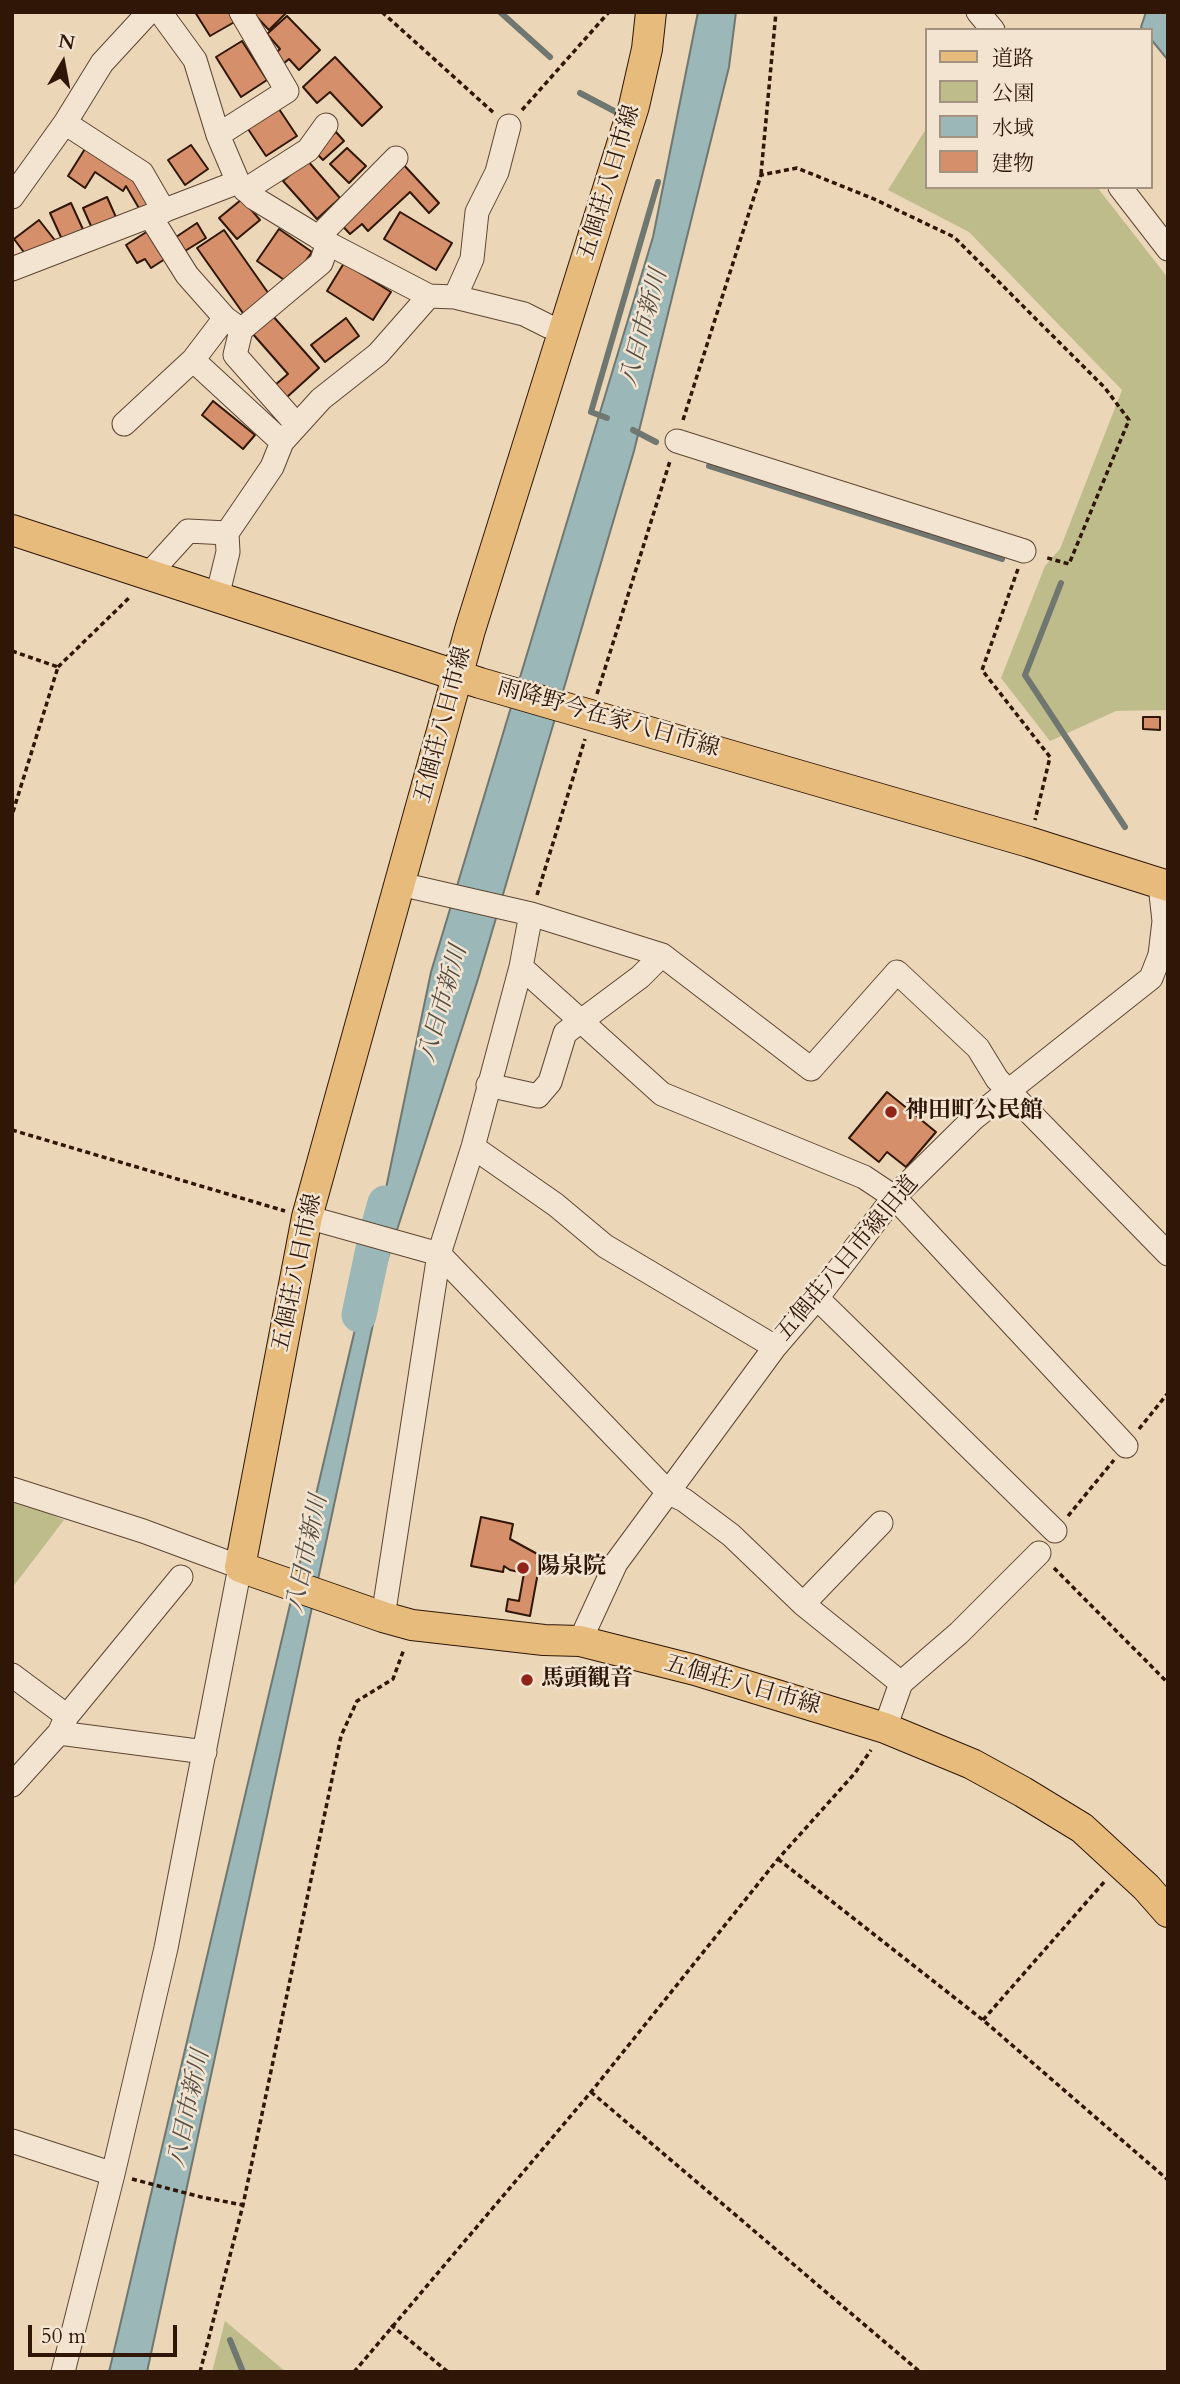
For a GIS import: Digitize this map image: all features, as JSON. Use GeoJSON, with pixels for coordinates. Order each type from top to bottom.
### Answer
{"type":"FeatureCollection","features":[{"type":"Feature","properties":{"kind":"main road","name":"五個荘八日市線"},"geometry":{"type":"LineString","coordinates":[[651,12],[648,49],[634,106],[470,631],[470,679],[400,884],[307,1217],[240,1567],[412,1625],[544,1640],[580,1641],[695,1670],[885,1728],[972,1764],[1082,1828],[1146,1887],[1168,1912]]}},
{"type":"Feature","properties":{"kind":"main road","name":"雨降野今在家八日市線"},"geometry":{"type":"LineString","coordinates":[[12,530],[139,586],[217,597],[470,679],[595,704],[1164,885]]}},
{"type":"Feature","properties":{"kind":"street"},"geometry":{"type":"LineString","coordinates":[[12,197],[65,123],[102,63],[149,12]]}},
{"type":"Feature","properties":{"kind":"street"},"geometry":{"type":"LineString","coordinates":[[160,12],[195,60],[218,135],[241,186],[254,198],[323,240],[429,296],[455,297],[524,314],[565,331]]}},
{"type":"Feature","properties":{"kind":"street"},"geometry":{"type":"LineString","coordinates":[[218,135],[287,91],[241,12]]}},
{"type":"Feature","properties":{"kind":"street"},"geometry":{"type":"LineString","coordinates":[[978,12],[991,28]]}},
{"type":"Feature","properties":{"kind":"street"},"geometry":{"type":"LineString","coordinates":[[65,123],[142,173],[157,214],[187,275],[233,324],[235,355],[290,433]]}},
{"type":"Feature","properties":{"kind":"street"},"geometry":{"type":"LineString","coordinates":[[12,269],[157,214],[241,186],[308,150],[326,125]]}},
{"type":"Feature","properties":{"kind":"street"},"geometry":{"type":"LineString","coordinates":[[455,297],[472,258],[477,212],[497,172],[509,126]]}},
{"type":"Feature","properties":{"kind":"street"},"geometry":{"type":"LineString","coordinates":[[124,424],[233,324],[321,263],[323,240],[396,158]]}},
{"type":"Feature","properties":{"kind":"street"},"geometry":{"type":"LineString","coordinates":[[1122,189],[1168,249]]}},
{"type":"Feature","properties":{"kind":"street"},"geometry":{"type":"LineString","coordinates":[[217,597],[228,552],[227,533],[272,467],[290,433],[321,399],[378,354],[429,296]]}},
{"type":"Feature","properties":{"kind":"street"},"geometry":{"type":"LineString","coordinates":[[193,360],[290,433]]}},
{"type":"Feature","properties":{"kind":"street"},"geometry":{"type":"LineString","coordinates":[[677,441],[1024,551]]}},
{"type":"Feature","properties":{"kind":"street"},"geometry":{"type":"LineString","coordinates":[[139,586],[188,531],[227,533]]}},
{"type":"Feature","properties":{"kind":"street"},"geometry":{"type":"LineString","coordinates":[[400,884],[531,914],[662,954],[811,1069],[897,972],[978,1048],[997,1079],[1168,1254]]}},
{"type":"Feature","properties":{"kind":"street","name":"五個荘八日市線旧道"},"geometry":{"type":"LineString","coordinates":[[580,1641],[616,1563],[775,1347],[817,1298],[894,1197],[1007,1089],[1151,978],[1160,956],[1164,885]]}},
{"type":"Feature","properties":{"kind":"street"},"geometry":{"type":"LineString","coordinates":[[383,1617],[439,1254],[472,1147],[521,967],[531,914]]}},
{"type":"Feature","properties":{"kind":"street"},"geometry":{"type":"LineString","coordinates":[[488,1085],[538,1096],[550,1082],[565,1034],[640,977],[662,954]]}},
{"type":"Feature","properties":{"kind":"street"},"geometry":{"type":"LineString","coordinates":[[521,967],[662,1094],[864,1177],[894,1197],[1126,1446]]}},
{"type":"Feature","properties":{"kind":"street"},"geometry":{"type":"LineString","coordinates":[[472,1147],[556,1205],[605,1246],[775,1347]]}},
{"type":"Feature","properties":{"kind":"street"},"geometry":{"type":"LineString","coordinates":[[307,1217],[439,1254],[669,1493],[684,1500],[731,1535],[803,1604],[901,1683]]}},
{"type":"Feature","properties":{"kind":"street"},"geometry":{"type":"LineString","coordinates":[[817,1298],[1055,1531]]}},
{"type":"Feature","properties":{"kind":"street"},"geometry":{"type":"LineString","coordinates":[[12,1489],[143,1531],[240,1567],[166,1948],[63,2372]]}},
{"type":"Feature","properties":{"kind":"street"},"geometry":{"type":"LineString","coordinates":[[803,1604],[881,1523]]}},
{"type":"Feature","properties":{"kind":"street"},"geometry":{"type":"LineString","coordinates":[[885,1728],[901,1683],[959,1633],[1039,1553]]}},
{"type":"Feature","properties":{"kind":"street"},"geometry":{"type":"LineString","coordinates":[[12,1785],[181,1577]]}},
{"type":"Feature","properties":{"kind":"street"},"geometry":{"type":"LineString","coordinates":[[12,1675],[63,1725],[205,1752]]}},
{"type":"Feature","properties":{"kind":"street"},"geometry":{"type":"LineString","coordinates":[[12,2141],[113,2174]]}},
{"type":"Feature","properties":{"kind":"path"},"geometry":{"type":"LineString","coordinates":[[382,12],[509,126],[609,12]]}},
{"type":"Feature","properties":{"kind":"path"},"geometry":{"type":"LineString","coordinates":[[531,914],[761,175],[776,12]]}},
{"type":"Feature","properties":{"kind":"path"},"geometry":{"type":"LineString","coordinates":[[761,175],[797,168],[874,199],[954,237],[1105,388],[1129,420],[1069,564],[1024,551],[982,670],[1050,757],[1029,842]]}},
{"type":"Feature","properties":{"kind":"path"},"geometry":{"type":"LineString","coordinates":[[12,815],[58,667],[139,586]]}},
{"type":"Feature","properties":{"kind":"path"},"geometry":{"type":"LineString","coordinates":[[12,651],[58,667]]}},
{"type":"Feature","properties":{"kind":"path"},"geometry":{"type":"LineString","coordinates":[[12,1130],[307,1217]]}},
{"type":"Feature","properties":{"kind":"path"},"geometry":{"type":"LineString","coordinates":[[1055,1531],[1168,1393]]}},
{"type":"Feature","properties":{"kind":"path"},"geometry":{"type":"LineString","coordinates":[[1039,1553],[1168,1683]]}},
{"type":"Feature","properties":{"kind":"path"},"geometry":{"type":"LineString","coordinates":[[201,2372],[243,2205],[341,1736],[357,1700],[393,1679],[412,1625]]}},
{"type":"Feature","properties":{"kind":"path"},"geometry":{"type":"LineString","coordinates":[[354,2372],[391,2325],[592,2092],[778,1859],[855,1773],[885,1728]]}},
{"type":"Feature","properties":{"kind":"path"},"geometry":{"type":"LineString","coordinates":[[778,1859],[983,2020],[1168,2180]]}},
{"type":"Feature","properties":{"kind":"path"},"geometry":{"type":"LineString","coordinates":[[983,2020],[1121,1864]]}},
{"type":"Feature","properties":{"kind":"path"},"geometry":{"type":"LineString","coordinates":[[592,2092],[920,2372]]}},
{"type":"Feature","properties":{"kind":"path"},"geometry":{"type":"LineString","coordinates":[[113,2174],[243,2205]]}},
{"type":"Feature","properties":{"kind":"path"},"geometry":{"type":"LineString","coordinates":[[391,2325],[447,2372]]}},
{"type":"Feature","properties":{"kind":"green space"},"geometry":{"type":"Polygon","coordinates":[[[925,131],[925,189],[1099,189],[1168,278],[1168,710],[1116,711],[1050,741],[1001,678],[1045,566],[1060,549],[1122,390],[969,232],[888,190],[925,131]]]}},
{"type":"Feature","properties":{"kind":"green space"},"geometry":{"type":"Polygon","coordinates":[[[12,1499],[64,1520],[12,1588],[12,1499]]]}},
{"type":"Feature","properties":{"kind":"green space"},"geometry":{"type":"Polygon","coordinates":[[[225,2321],[286,2372],[212,2372],[225,2321]]]}},
{"type":"Feature","properties":{"kind":"water"},"geometry":{"type":"Polygon","coordinates":[[[698,12],[736,12],[729,67],[634,451],[478,979],[386,1264],[147,2372],[109,2372],[369,1270],[431,972],[653,237],[698,12]]]}},
{"type":"Feature","properties":{"kind":"water"},"geometry":{"type":"Polygon","coordinates":[[[1146,12],[1168,12],[1168,60],[1152,40],[1152,28],[1141,27],[1146,12]]]}},
{"type":"Feature","properties":{"kind":"building"},"geometry":{"type":"Polygon","coordinates":[[[195,12],[233,12],[238,20],[210,36],[195,12]]]}},
{"type":"Feature","properties":{"kind":"building"},"geometry":{"type":"Polygon","coordinates":[[[252,12],[287,12],[269,30],[252,12]]]}},
{"type":"Feature","properties":{"kind":"building"},"geometry":{"type":"Polygon","coordinates":[[[287,16],[320,50],[299,70],[289,59],[283,64],[274,55],[280,49],[267,34],[287,16]]]}},
{"type":"Feature","properties":{"kind":"building"},"geometry":{"type":"Polygon","coordinates":[[[242,41],[267,80],[241,97],[216,57],[242,41]]]}},
{"type":"Feature","properties":{"kind":"building"},"geometry":{"type":"Polygon","coordinates":[[[335,57],[382,107],[362,126],[330,92],[317,103],[303,87],[335,57]]]}},
{"type":"Feature","properties":{"kind":"building"},"geometry":{"type":"Polygon","coordinates":[[[279,109],[297,136],[266,156],[248,129],[279,109]]]}},
{"type":"Feature","properties":{"kind":"building"},"geometry":{"type":"Polygon","coordinates":[[[336,132],[344,141],[323,160],[314,151],[336,132]]]}},
{"type":"Feature","properties":{"kind":"building"},"geometry":{"type":"Polygon","coordinates":[[[88,144],[136,175],[152,203],[140,210],[126,186],[123,191],[95,172],[85,188],[68,176],[88,144]]]}},
{"type":"Feature","properties":{"kind":"building"},"geometry":{"type":"Polygon","coordinates":[[[191,145],[208,169],[185,185],[168,160],[191,145]]]}},
{"type":"Feature","properties":{"kind":"building"},"geometry":{"type":"Polygon","coordinates":[[[347,148],[366,166],[349,183],[330,164],[347,148]]]}},
{"type":"Feature","properties":{"kind":"building"},"geometry":{"type":"Polygon","coordinates":[[[307,160],[340,198],[317,219],[283,181],[307,160]]]}},
{"type":"Feature","properties":{"kind":"building"},"geometry":{"type":"Polygon","coordinates":[[[402,163],[439,203],[429,213],[410,192],[368,231],[362,224],[350,234],[338,221],[402,163]]]}},
{"type":"Feature","properties":{"kind":"building"},"geometry":{"type":"Polygon","coordinates":[[[107,197],[119,224],[95,235],[83,208],[107,197]]]}},
{"type":"Feature","properties":{"kind":"building"},"geometry":{"type":"Polygon","coordinates":[[[242,199],[260,220],[237,239],[219,218],[242,199]]]}},
{"type":"Feature","properties":{"kind":"building"},"geometry":{"type":"Polygon","coordinates":[[[71,203],[86,236],[65,246],[50,213],[71,203]]]}},
{"type":"Feature","properties":{"kind":"building"},"geometry":{"type":"Polygon","coordinates":[[[400,212],[452,243],[436,270],[384,239],[400,212]]]}},
{"type":"Feature","properties":{"kind":"building"},"geometry":{"type":"Polygon","coordinates":[[[39,220],[61,248],[29,259],[14,239],[39,220]]]}},
{"type":"Feature","properties":{"kind":"building"},"geometry":{"type":"Polygon","coordinates":[[[197,223],[206,238],[185,251],[176,237],[197,223]]]}},
{"type":"Feature","properties":{"kind":"building"},"geometry":{"type":"Polygon","coordinates":[[[279,229],[312,252],[290,284],[257,261],[279,229]]]}},
{"type":"Feature","properties":{"kind":"building"},"geometry":{"type":"Polygon","coordinates":[[[224,230],[271,297],[245,316],[197,248],[224,230]]]}},
{"type":"Feature","properties":{"kind":"building"},"geometry":{"type":"Polygon","coordinates":[[[148,231],[165,259],[151,268],[145,259],[137,263],[126,245],[148,231]]]}},
{"type":"Feature","properties":{"kind":"building"},"geometry":{"type":"Polygon","coordinates":[[[344,263],[391,292],[373,320],[327,291],[344,263]]]}},
{"type":"Feature","properties":{"kind":"building"},"geometry":{"type":"Polygon","coordinates":[[[272,315],[319,368],[286,398],[275,385],[288,374],[252,333],[272,315]]]}},
{"type":"Feature","properties":{"kind":"building"},"geometry":{"type":"Polygon","coordinates":[[[346,318],[359,336],[325,362],[311,345],[346,318]]]}},
{"type":"Feature","properties":{"kind":"building"},"geometry":{"type":"Polygon","coordinates":[[[213,401],[255,435],[243,449],[202,415],[213,401]]]}},
{"type":"Feature","properties":{"kind":"building"},"geometry":{"type":"Polygon","coordinates":[[[1143,717],[1160,717],[1160,730],[1143,729],[1143,717]]]}},
{"type":"Feature","properties":{"kind":"building","name":"神田町公民館"},"geometry":{"type":"Polygon","coordinates":[[[887,1092],[936,1132],[906,1167],[887,1152],[879,1162],[849,1138],[887,1092]]]}},
{"type":"Feature","properties":{"kind":"building","name":"陽泉院"},"geometry":{"type":"Polygon","coordinates":[[[481,1517],[513,1524],[510,1539],[541,1556],[530,1616],[506,1611],[508,1599],[519,1601],[524,1573],[504,1566],[503,1572],[471,1566],[481,1517]]]}},
{"type":"Feature","properties":{"kind":"waterway"},"geometry":{"type":"LineString","coordinates":[[500,12],[550,57]]}},
{"type":"Feature","properties":{"kind":"waterway"},"geometry":{"type":"LineString","coordinates":[[580,93],[616,112]]}},
{"type":"Feature","properties":{"kind":"waterway"},"geometry":{"type":"LineString","coordinates":[[607,418],[591,412],[658,182]]}},
{"type":"Feature","properties":{"kind":"waterway"},"geometry":{"type":"LineString","coordinates":[[633,430],[656,442]]}},
{"type":"Feature","properties":{"kind":"waterway"},"geometry":{"type":"LineString","coordinates":[[709,466],[1002,559]]}},
{"type":"Feature","properties":{"kind":"waterway"},"geometry":{"type":"LineString","coordinates":[[1061,583],[1025,675],[1125,827]]}},
{"type":"Feature","properties":{"kind":"waterway","name":"八日市新川"},"geometry":{"type":"LineString","coordinates":[[359,1315],[385,1203]]}},
{"type":"Feature","properties":{"kind":"waterway"},"geometry":{"type":"LineString","coordinates":[[230,2340],[243,2372]]}},
{"type":"Feature","properties":{"kind":"place","name":"神田町公民館"},"geometry":{"type":"Point","coordinates":[891,1112]}},
{"type":"Feature","properties":{"kind":"place","name":"陽泉院"},"geometry":{"type":"Point","coordinates":[523,1568]}},
{"type":"Feature","properties":{"kind":"place","name":"馬頭観音"},"geometry":{"type":"Point","coordinates":[527,1680]}}]}
